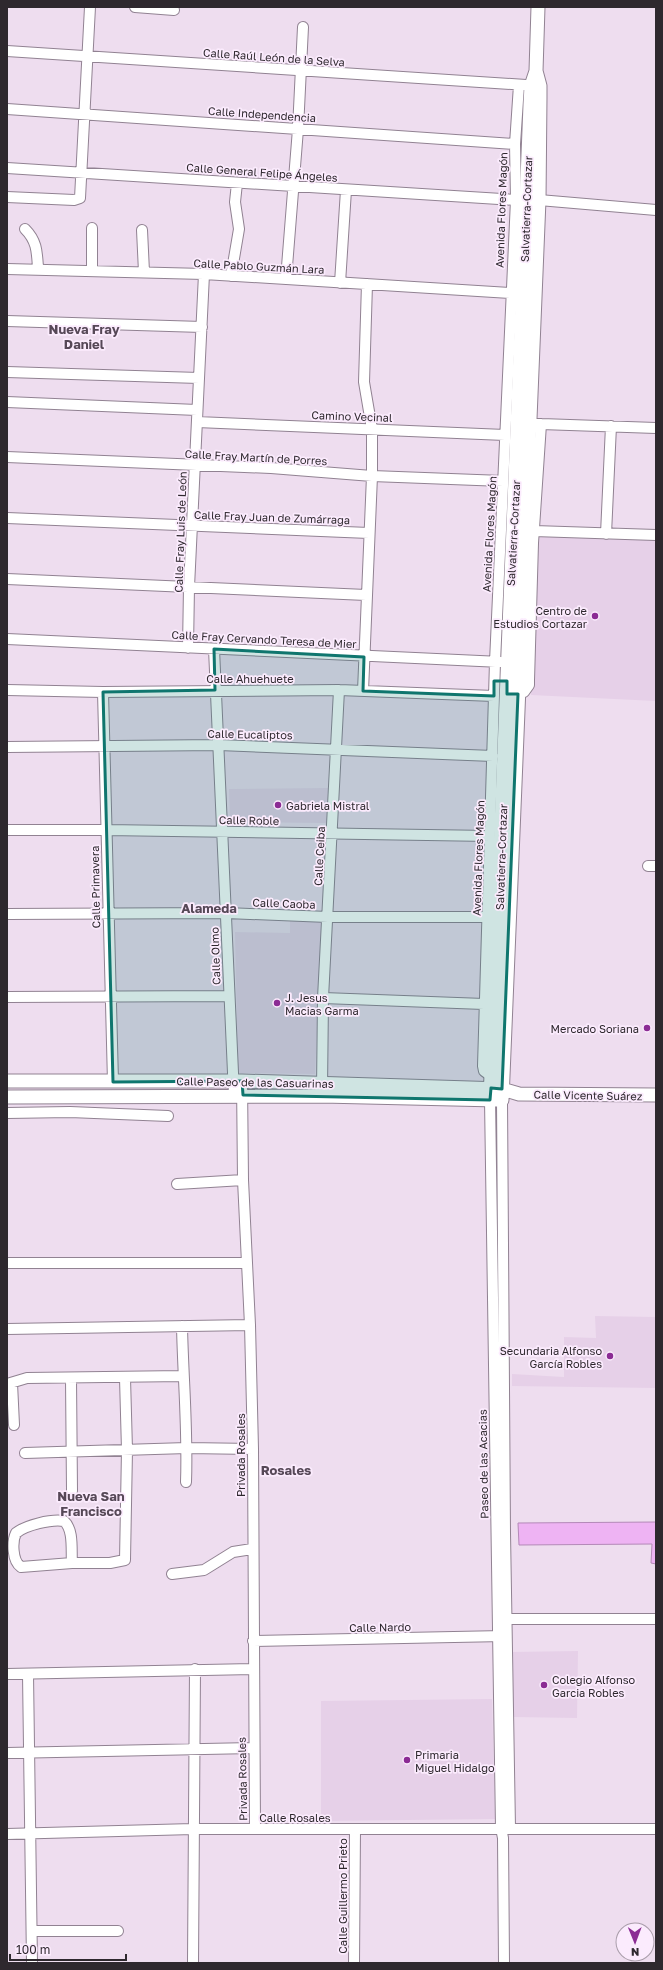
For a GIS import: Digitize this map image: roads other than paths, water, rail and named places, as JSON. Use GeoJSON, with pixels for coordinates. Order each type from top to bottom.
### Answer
{"type":"FeatureCollection","features":[{"type":"Feature","properties":{"kind":"main road"},"geometry":{"type":"LineString","coordinates":[[530,85],[536,71],[538,7]]}},
{"type":"Feature","properties":{"kind":"main road","name":"Salvatierra-Cortazar"},"geometry":{"type":"LineString","coordinates":[[507,662],[529,543],[535,424],[539,200],[530,85]]}},
{"type":"Feature","properties":{"kind":"main road","name":"Salvatierra-Cortazar"},"geometry":{"type":"LineString","coordinates":[[495,1091],[509,686],[507,662],[530,85]]}},
{"type":"Feature","properties":{"kind":"main road","name":"Calle Paseo de las Casuarinas"},"geometry":{"type":"LineString","coordinates":[[7,1081],[238,1081],[322,1089]]}},
{"type":"Feature","properties":{"kind":"main road","name":"Calle Paseo de las Casuarinas"},"geometry":{"type":"LineString","coordinates":[[7,1097],[238,1095],[322,1089],[495,1091]]}},
{"type":"Feature","properties":{"kind":"main road","name":"Calle Vicente Suárez"},"geometry":{"type":"LineString","coordinates":[[495,1091],[519,1094],[656,1095]]}},
{"type":"Feature","properties":{"kind":"street"},"geometry":{"type":"LineString","coordinates":[[7,197],[78,200],[81,196],[90,7]]}},
{"type":"Feature","properties":{"kind":"street"},"geometry":{"type":"LineString","coordinates":[[135,7],[174,10]]}},
{"type":"Feature","properties":{"kind":"street"},"geometry":{"type":"LineString","coordinates":[[286,279],[298,129],[303,27]]}},
{"type":"Feature","properties":{"kind":"street","name":"Calle Raúl León de la Selva"},"geometry":{"type":"LineString","coordinates":[[7,51],[530,85]]}},
{"type":"Feature","properties":{"kind":"street","name":"Avenida Flores Magón"},"geometry":{"type":"LineString","coordinates":[[495,1091],[484,1071],[483,1066],[494,696],[509,686],[507,662],[503,481],[510,293],[516,200],[515,144],[530,85]]}},
{"type":"Feature","properties":{"kind":"street","name":"Calle Independencia"},"geometry":{"type":"LineString","coordinates":[[7,109],[515,144]]}},
{"type":"Feature","properties":{"kind":"street","name":"Calle General Felipe Ángeles"},"geometry":{"type":"LineString","coordinates":[[7,168],[516,200]]}},
{"type":"Feature","properties":{"kind":"street"},"geometry":{"type":"LineString","coordinates":[[231,276],[239,229],[235,202],[237,183]]}},
{"type":"Feature","properties":{"kind":"street"},"geometry":{"type":"LineString","coordinates":[[340,283],[346,190]]}},
{"type":"Feature","properties":{"kind":"street"},"geometry":{"type":"LineString","coordinates":[[539,200],[656,210]]}},
{"type":"Feature","properties":{"kind":"street"},"geometry":{"type":"LineString","coordinates":[[92,228],[92,271]]}},
{"type":"Feature","properties":{"kind":"street"},"geometry":{"type":"LineString","coordinates":[[25,229],[33,237],[36,244],[38,268]]}},
{"type":"Feature","properties":{"kind":"street"},"geometry":{"type":"LineString","coordinates":[[142,230],[144,272]]}},
{"type":"Feature","properties":{"kind":"street","name":"Calle Pablo Guzmán Lara"},"geometry":{"type":"LineString","coordinates":[[7,269],[38,268],[204,274],[510,293]]}},
{"type":"Feature","properties":{"kind":"street","name":"Calle Fray Luis de León"},"geometry":{"type":"LineString","coordinates":[[188,648],[189,587],[204,274]]}},
{"type":"Feature","properties":{"kind":"street"},"geometry":{"type":"LineString","coordinates":[[363,691],[368,532],[372,476],[372,429],[364,382],[367,284]]}},
{"type":"Feature","properties":{"kind":"street"},"geometry":{"type":"LineString","coordinates":[[7,321],[202,327]]}},
{"type":"Feature","properties":{"kind":"street"},"geometry":{"type":"LineString","coordinates":[[7,372],[199,378]]}},
{"type":"Feature","properties":{"kind":"street"},"geometry":{"type":"LineString","coordinates":[[7,402],[197,410]]}},
{"type":"Feature","properties":{"kind":"street","name":"Camino Vecinal"},"geometry":{"type":"LineString","coordinates":[[197,422],[505,435]]}},
{"type":"Feature","properties":{"kind":"street"},"geometry":{"type":"LineString","coordinates":[[509,686],[527,688],[529,680],[529,543],[534,531],[535,424],[656,428]]}},
{"type":"Feature","properties":{"kind":"street"},"geometry":{"type":"LineString","coordinates":[[606,534],[611,426]]}},
{"type":"Feature","properties":{"kind":"street","name":"Calle Fray Martín de Porres"},"geometry":{"type":"LineString","coordinates":[[7,457],[195,465],[372,476],[503,481]]}},
{"type":"Feature","properties":{"kind":"street","name":"Calle Fray Juan de Zumárraga"},"geometry":{"type":"LineString","coordinates":[[7,518],[368,532]]}},
{"type":"Feature","properties":{"kind":"street"},"geometry":{"type":"LineString","coordinates":[[534,531],[656,535]]}},
{"type":"Feature","properties":{"kind":"street"},"geometry":{"type":"LineString","coordinates":[[7,579],[366,594]]}},
{"type":"Feature","properties":{"kind":"street","name":"Calle Fray Cervando Teresa de Mier"},"geometry":{"type":"LineString","coordinates":[[7,639],[364,657],[507,662]]}},
{"type":"Feature","properties":{"kind":"street","name":"Calle Olmo"},"geometry":{"type":"LineString","coordinates":[[214,649],[229,996],[238,1081],[238,1095]]}},
{"type":"Feature","properties":{"kind":"street","name":"Calle Ahuehuete"},"geometry":{"type":"LineString","coordinates":[[7,690],[103,692],[339,690],[494,696]]}},
{"type":"Feature","properties":{"kind":"street","name":"Calle Ceiba"},"geometry":{"type":"LineString","coordinates":[[322,1089],[323,998],[339,690]]}},
{"type":"Feature","properties":{"kind":"street","name":"Calle Primavera"},"geometry":{"type":"LineString","coordinates":[[103,692],[113,1082]]}},
{"type":"Feature","properties":{"kind":"street","name":"Calle Eucaliptos"},"geometry":{"type":"LineString","coordinates":[[7,747],[219,745],[493,756]]}},
{"type":"Feature","properties":{"kind":"street","name":"Calle Roble"},"geometry":{"type":"LineString","coordinates":[[7,830],[106,830],[490,836]]}},
{"type":"Feature","properties":{"kind":"street","name":"Calle Caoba"},"geometry":{"type":"LineString","coordinates":[[7,914],[226,913],[328,917],[488,917]]}},
{"type":"Feature","properties":{"kind":"street"},"geometry":{"type":"LineString","coordinates":[[7,997],[229,996]]}},
{"type":"Feature","properties":{"kind":"street"},"geometry":{"type":"LineString","coordinates":[[323,998],[484,1004]]}},
{"type":"Feature","properties":{"kind":"street","name":"Paseo de las Acacias"},"geometry":{"type":"LineString","coordinates":[[495,1091],[506,1828],[503,1838],[504,1963]]}},
{"type":"Feature","properties":{"kind":"street","name":"Privada Rosales"},"geometry":{"type":"LineString","coordinates":[[238,1095],[250,1325],[255,1829]]}},
{"type":"Feature","properties":{"kind":"street"},"geometry":{"type":"LineString","coordinates":[[7,1097],[7,1104]]}},
{"type":"Feature","properties":{"kind":"street"},"geometry":{"type":"LineString","coordinates":[[7,1113],[70,1112],[168,1116]]}},
{"type":"Feature","properties":{"kind":"street"},"geometry":{"type":"LineString","coordinates":[[177,1184],[243,1180]]}},
{"type":"Feature","properties":{"kind":"street"},"geometry":{"type":"LineString","coordinates":[[7,1263],[247,1263]]}},
{"type":"Feature","properties":{"kind":"street"},"geometry":{"type":"LineString","coordinates":[[7,1328],[250,1325]]}},
{"type":"Feature","properties":{"kind":"street"},"geometry":{"type":"LineString","coordinates":[[182,1326],[187,1448],[186,1482]]}},
{"type":"Feature","properties":{"kind":"street"},"geometry":{"type":"LineString","coordinates":[[14,1425],[10,1384],[27,1378],[71,1379],[183,1376]]}},
{"type":"Feature","properties":{"kind":"street"},"geometry":{"type":"LineString","coordinates":[[72,1563],[70,1532],[69,1527],[64,1521],[58,1520],[26,1528],[16,1532],[14,1537],[16,1563],[21,1567],[72,1563],[119,1562],[125,1560],[127,1450],[125,1378]]}},
{"type":"Feature","properties":{"kind":"street"},"geometry":{"type":"LineString","coordinates":[[71,1379],[72,1491]]}},
{"type":"Feature","properties":{"kind":"street"},"geometry":{"type":"LineString","coordinates":[[25,1453],[187,1448],[252,1449]]}},
{"type":"Feature","properties":{"kind":"street"},"geometry":{"type":"LineString","coordinates":[[172,1574],[204,1570],[233,1552],[252,1549]]}},
{"type":"Feature","properties":{"kind":"street"},"geometry":{"type":"LineString","coordinates":[[502,1619],[656,1619]]}},
{"type":"Feature","properties":{"kind":"street","name":"Calle Nardo"},"geometry":{"type":"LineString","coordinates":[[253,1641],[502,1636]]}},
{"type":"Feature","properties":{"kind":"street"},"geometry":{"type":"LineString","coordinates":[[7,1674],[254,1668]]}},
{"type":"Feature","properties":{"kind":"street"},"geometry":{"type":"LineString","coordinates":[[193,1963],[195,1669]]}},
{"type":"Feature","properties":{"kind":"street"},"geometry":{"type":"LineString","coordinates":[[28,1674],[32,1963]]}},
{"type":"Feature","properties":{"kind":"street"},"geometry":{"type":"LineString","coordinates":[[7,1754],[253,1748]]}},
{"type":"Feature","properties":{"kind":"street","name":"Calle Rosales"},"geometry":{"type":"LineString","coordinates":[[7,1834],[193,1829],[656,1829]]}},
{"type":"Feature","properties":{"kind":"street","name":"Calle Guillermo Prieto"},"geometry":{"type":"LineString","coordinates":[[354,1829],[354,1963]]}},
{"type":"Feature","properties":{"kind":"street"},"geometry":{"type":"LineString","coordinates":[[32,1931],[118,1931]]}},
{"type":"Feature","properties":{"kind":"place","name":"Centro de Estudios Cortazar"},"geometry":{"type":"Point","coordinates":[595,616]}},
{"type":"Feature","properties":{"kind":"place","name":"Gabriela Mistral"},"geometry":{"type":"Point","coordinates":[278,805]}},
{"type":"Feature","properties":{"kind":"place","name":"J. Jesus Macias Garma"},"geometry":{"type":"Point","coordinates":[277,1003]}},
{"type":"Feature","properties":{"kind":"place","name":"Mercado Soriana"},"geometry":{"type":"Point","coordinates":[647,1028]}},
{"type":"Feature","properties":{"kind":"place","name":"Secundaria Alfonso García Robles"},"geometry":{"type":"Point","coordinates":[610,1356]}},
{"type":"Feature","properties":{"kind":"place","name":"Colegio Alfonso Garcia Robles"},"geometry":{"type":"Point","coordinates":[544,1685]}},
{"type":"Feature","properties":{"kind":"place","name":"Primaria Miguel Hidalgo"},"geometry":{"type":"Point","coordinates":[407,1760]}},
{"type":"Feature","properties":{"kind":"district","name":"Nueva Fray Daniel"},"geometry":{"type":"Point","coordinates":[84,336]}},
{"type":"Feature","properties":{"kind":"district","name":"Alameda"},"geometry":{"type":"Point","coordinates":[209,908]}},
{"type":"Feature","properties":{"kind":"district","name":"Rosales"},"geometry":{"type":"Point","coordinates":[286,1470]}},
{"type":"Feature","properties":{"kind":"district","name":"Nueva San Francisco"},"geometry":{"type":"Point","coordinates":[91,1504]}}]}
